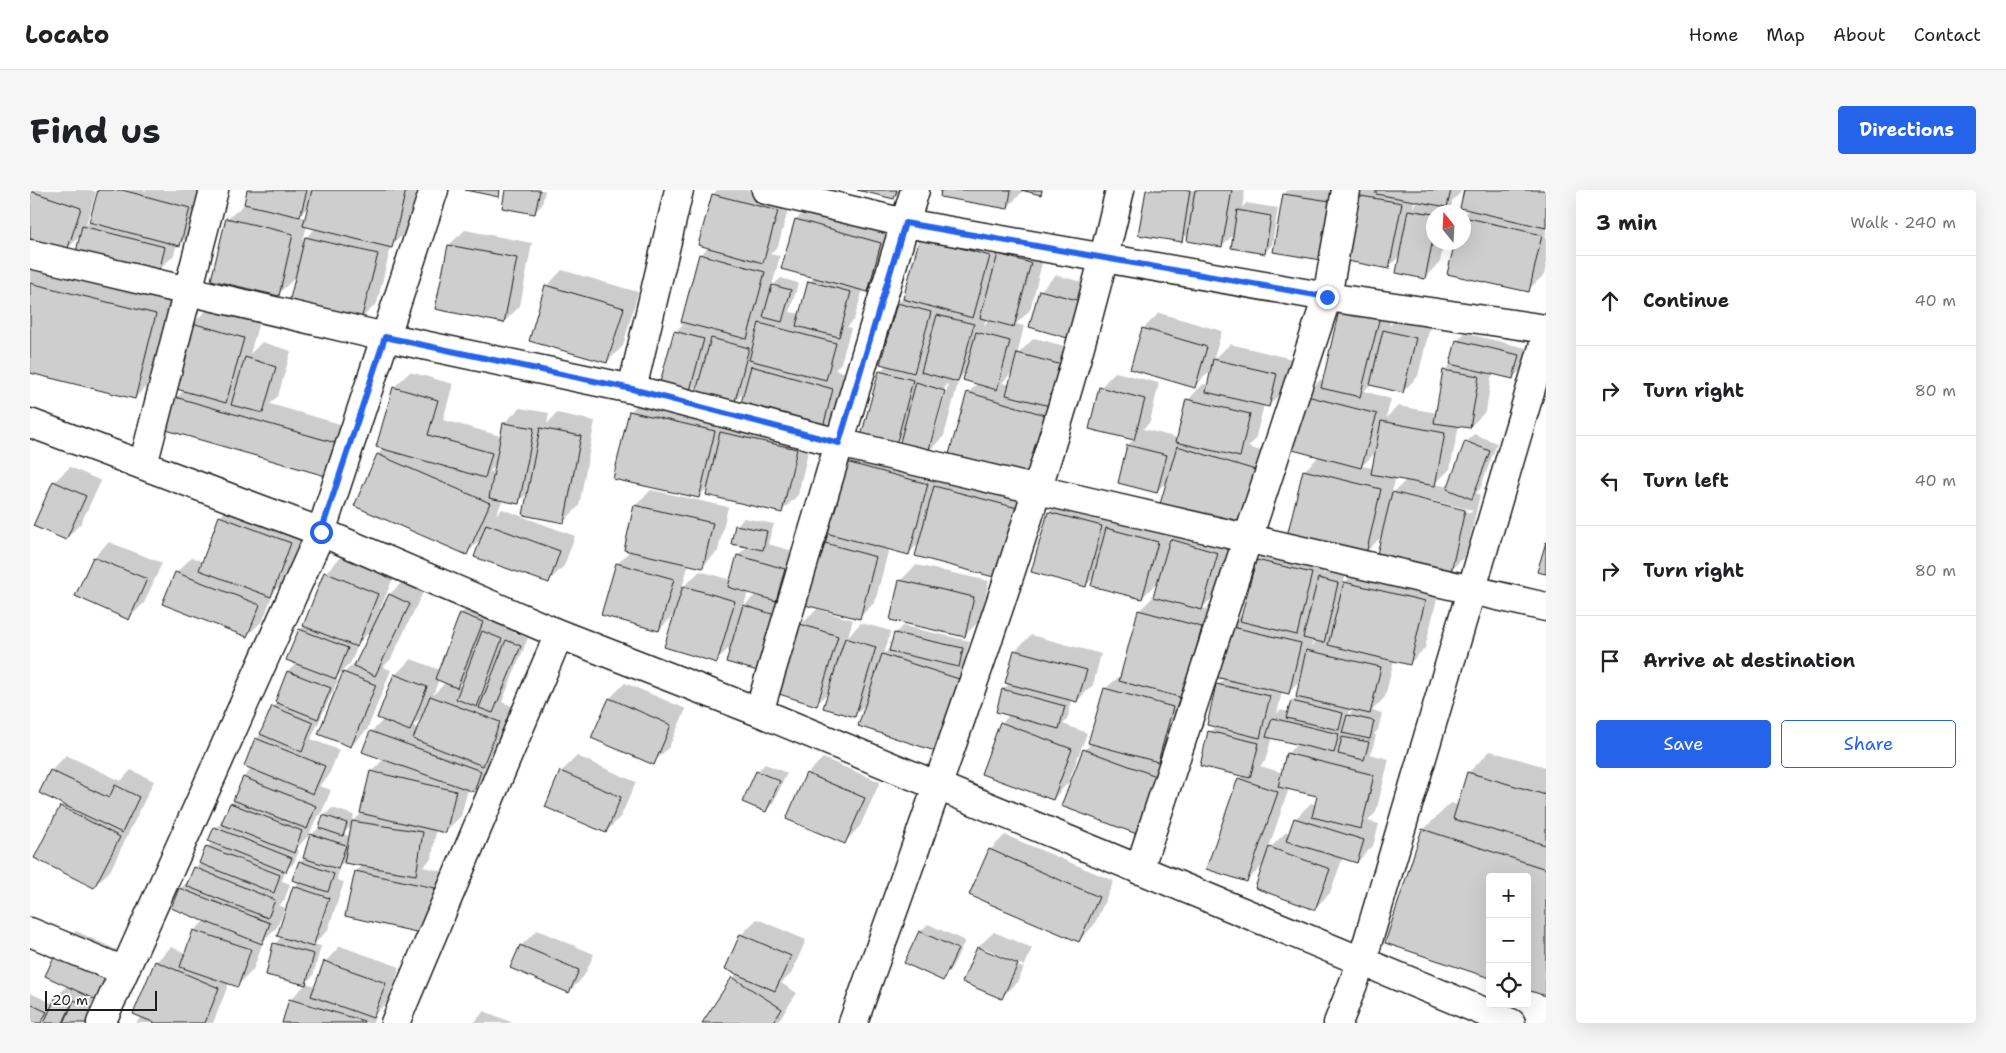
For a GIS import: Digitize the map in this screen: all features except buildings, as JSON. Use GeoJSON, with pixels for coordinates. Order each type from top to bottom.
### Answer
{"type":"FeatureCollection","features":[{"type":"Feature","properties":{"kind":"street"},"geometry":{"type":"LineString","coordinates":[[143,465],[214,190]]}},
{"type":"Feature","properties":{"kind":"street"},"geometry":{"type":"LineString","coordinates":[[101,1023],[321,532],[434,190]]}},
{"type":"Feature","properties":{"kind":"street"},"geometry":{"type":"LineString","coordinates":[[632,389],[679,190]]}},
{"type":"Feature","properties":{"kind":"street"},"geometry":{"type":"LineString","coordinates":[[766,190],[905,223],[1327,297],[1546,329]]}},
{"type":"Feature","properties":{"kind":"street"},"geometry":{"type":"LineString","coordinates":[[760,712],[915,190]]}},
{"type":"Feature","properties":{"kind":"street"},"geometry":{"type":"LineString","coordinates":[[853,1023],[938,788],[1038,490],[1105,257],[1120,190]]}},
{"type":"Feature","properties":{"kind":"street"},"geometry":{"type":"LineString","coordinates":[[1139,870],[1327,297],[1346,190]]}},
{"type":"Feature","properties":{"kind":"street"},"geometry":{"type":"LineString","coordinates":[[30,254],[385,337],[632,389],[839,443],[1546,607]]}},
{"type":"Feature","properties":{"kind":"street"},"geometry":{"type":"LineString","coordinates":[[1338,1023],[1362,961],[1546,337]]}},
{"type":"Feature","properties":{"kind":"street"},"geometry":{"type":"LineString","coordinates":[[30,423],[321,532],[559,634],[760,712],[938,788],[1511,1023]]}},
{"type":"Feature","properties":{"kind":"street"},"geometry":{"type":"LineString","coordinates":[[395,1023],[559,634]]}},
{"type":"Feature","properties":{"kind":"street"},"geometry":{"type":"LineString","coordinates":[[30,932],[124,971]]}},
{"type":"Feature","properties":{"kind":"route"},"geometry":{"type":"LineString","coordinates":[[321,532],[385,337],[632,389],[839,443],[905,223],[1327,297]]}}]}
